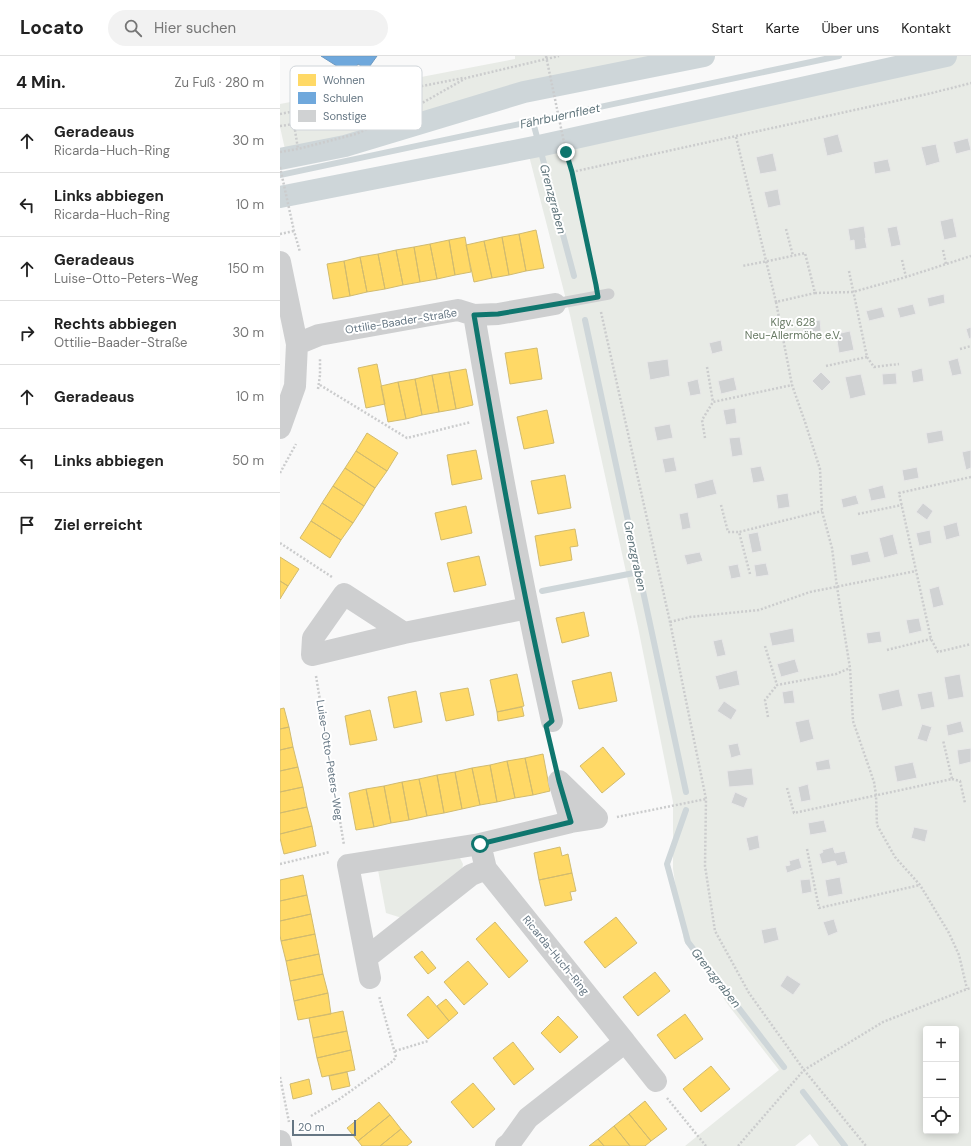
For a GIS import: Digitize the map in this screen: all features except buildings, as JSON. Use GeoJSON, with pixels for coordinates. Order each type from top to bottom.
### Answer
{"type":"FeatureCollection","features":[{"type":"Feature","properties":{"kind":"street"},"geometry":{"type":"LineString","coordinates":[[280,262],[297,344],[294,386],[280,428]]}},
{"type":"Feature","properties":{"kind":"street","name":"Ottilie-Baader-Straße"},"geometry":{"type":"LineString","coordinates":[[297,344],[319,335],[458,310],[474,315],[498,314],[555,304]]}},
{"type":"Feature","properties":{"kind":"street"},"geometry":{"type":"LineString","coordinates":[[474,315],[491,417],[528,608],[552,721]]}},
{"type":"Feature","properties":{"kind":"street"},"geometry":{"type":"LineString","coordinates":[[404,633],[344,594],[314,638],[312,655],[404,633],[528,608]]}},
{"type":"Feature","properties":{"kind":"street"},"geometry":{"type":"LineString","coordinates":[[559,781],[597,818]]}},
{"type":"Feature","properties":{"kind":"street"},"geometry":{"type":"LineString","coordinates":[[559,781],[571,822]]}},
{"type":"Feature","properties":{"kind":"street"},"geometry":{"type":"LineString","coordinates":[[368,968],[346,857],[480,844],[571,822],[597,818]]}},
{"type":"Feature","properties":{"kind":"street","name":"Ricarda-Huch-Ring"},"geometry":{"type":"LineString","coordinates":[[480,844],[486,869],[656,1081]]}},
{"type":"Feature","properties":{"kind":"street"},"geometry":{"type":"LineString","coordinates":[[368,968],[401,931],[471,875],[486,869]]}},
{"type":"Feature","properties":{"kind":"street"},"geometry":{"type":"LineString","coordinates":[[360,930],[401,931]]}},
{"type":"Feature","properties":{"kind":"street"},"geometry":{"type":"LineString","coordinates":[[506,1146],[510,1143],[528,1118],[625,1042]]}},
{"type":"Feature","properties":{"kind":"street"},"geometry":{"type":"LineString","coordinates":[[281,1146],[285,1133]]}},
{"type":"Feature","properties":{"kind":"lane"},"geometry":{"type":"LineString","coordinates":[[555,304],[609,294]]}},
{"type":"Feature","properties":{"kind":"path"},"geometry":{"type":"LineString","coordinates":[[422,87],[466,78],[545,57],[559,56]]}},
{"type":"Feature","properties":{"kind":"path"},"geometry":{"type":"LineString","coordinates":[[545,57],[566,152],[572,172],[670,622],[706,799],[705,866],[715,931],[749,993],[804,1070],[866,1146]]}},
{"type":"Feature","properties":{"kind":"path"},"geometry":{"type":"LineString","coordinates":[[422,103],[466,78]]}},
{"type":"Feature","properties":{"kind":"path"},"geometry":{"type":"LineString","coordinates":[[572,172],[932,94],[971,83]]}},
{"type":"Feature","properties":{"kind":"path"},"geometry":{"type":"LineString","coordinates":[[280,114],[290,112]]}},
{"type":"Feature","properties":{"kind":"path"},"geometry":{"type":"LineString","coordinates":[[280,126],[290,125]]}},
{"type":"Feature","properties":{"kind":"path"},"geometry":{"type":"LineString","coordinates":[[295,130],[298,149]]}},
{"type":"Feature","properties":{"kind":"path"},"geometry":{"type":"LineString","coordinates":[[280,152],[298,149],[356,134],[365,130]]}},
{"type":"Feature","properties":{"kind":"path"},"geometry":{"type":"LineString","coordinates":[[736,137],[776,302],[792,385],[820,469],[822,511],[832,548],[850,668],[853,721],[874,782],[877,825],[895,857],[920,885],[949,933],[959,955],[967,989]]}},
{"type":"Feature","properties":{"kind":"path"},"geometry":{"type":"LineString","coordinates":[[280,167],[291,214]]}},
{"type":"Feature","properties":{"kind":"path"},"geometry":{"type":"LineString","coordinates":[[786,229],[793,256]]}},
{"type":"Feature","properties":{"kind":"path"},"geometry":{"type":"LineString","coordinates":[[280,234],[294,230]]}},
{"type":"Feature","properties":{"kind":"path"},"geometry":{"type":"LineString","coordinates":[[942,250],[946,264]]}},
{"type":"Feature","properties":{"kind":"path"},"geometry":{"type":"LineString","coordinates":[[742,266],[805,253],[815,293]]}},
{"type":"Feature","properties":{"kind":"path"},"geometry":{"type":"LineString","coordinates":[[776,302],[815,293],[853,292],[971,256]]}},
{"type":"Feature","properties":{"kind":"path"},"geometry":{"type":"LineString","coordinates":[[902,260],[906,277]]}},
{"type":"Feature","properties":{"kind":"path"},"geometry":{"type":"LineString","coordinates":[[849,271],[867,357],[874,367],[899,364]]}},
{"type":"Feature","properties":{"kind":"path"},"geometry":{"type":"LineString","coordinates":[[960,349],[971,346]]}},
{"type":"Feature","properties":{"kind":"path"},"geometry":{"type":"LineString","coordinates":[[826,366],[867,357]]}},
{"type":"Feature","properties":{"kind":"path"},"geometry":{"type":"LineString","coordinates":[[705,438],[702,420],[713,402],[707,367]]}},
{"type":"Feature","properties":{"kind":"path"},"geometry":{"type":"LineString","coordinates":[[320,385],[407,438],[491,417]]}},
{"type":"Feature","properties":{"kind":"path"},"geometry":{"type":"LineString","coordinates":[[713,402],[792,385]]}},
{"type":"Feature","properties":{"kind":"path"},"geometry":{"type":"LineString","coordinates":[[971,477],[899,493],[931,639],[938,652],[971,644]]}},
{"type":"Feature","properties":{"kind":"path"},"geometry":{"type":"LineString","coordinates":[[858,514],[902,505]]}},
{"type":"Feature","properties":{"kind":"path"},"geometry":{"type":"LineString","coordinates":[[721,506],[728,532],[739,532],[822,511]]}},
{"type":"Feature","properties":{"kind":"path"},"geometry":{"type":"LineString","coordinates":[[739,532],[750,574]]}},
{"type":"Feature","properties":{"kind":"path"},"geometry":{"type":"LineString","coordinates":[[280,543],[343,584],[344,594]]}},
{"type":"Feature","properties":{"kind":"path"},"geometry":{"type":"LineString","coordinates":[[670,622],[690,617],[759,610],[810,592],[916,571]]}},
{"type":"Feature","properties":{"kind":"path"},"geometry":{"type":"LineString","coordinates":[[887,650],[931,639]]}},
{"type":"Feature","properties":{"kind":"path"},"geometry":{"type":"LineString","coordinates":[[765,646],[777,685]]}},
{"type":"Feature","properties":{"kind":"path","name":"Luise-Otto-Peters-Weg"},"geometry":{"type":"LineString","coordinates":[[312,655],[346,857]]}},
{"type":"Feature","properties":{"kind":"path"},"geometry":{"type":"LineString","coordinates":[[768,717],[765,700],[777,685],[836,674],[850,668]]}},
{"type":"Feature","properties":{"kind":"path"},"geometry":{"type":"LineString","coordinates":[[552,721],[546,726],[559,781]]}},
{"type":"Feature","properties":{"kind":"path"},"geometry":{"type":"LineString","coordinates":[[943,740],[952,779]]}},
{"type":"Feature","properties":{"kind":"path"},"geometry":{"type":"LineString","coordinates":[[787,788],[794,813],[952,779],[960,781],[965,803]]}},
{"type":"Feature","properties":{"kind":"path"},"geometry":{"type":"LineString","coordinates":[[597,818],[608,819],[706,799]]}},
{"type":"Feature","properties":{"kind":"path"},"geometry":{"type":"LineString","coordinates":[[807,849],[819,908],[920,885]]}},
{"type":"Feature","properties":{"kind":"path"},"geometry":{"type":"LineString","coordinates":[[280,864],[346,857]]}},
{"type":"Feature","properties":{"kind":"path"},"geometry":{"type":"LineString","coordinates":[[311,1116],[338,1100],[393,1061],[396,1057],[375,984],[368,968]]}},
{"type":"Feature","properties":{"kind":"path"},"geometry":{"type":"LineString","coordinates":[[738,1146],[804,1070],[883,1022],[971,988]]}},
{"type":"Feature","properties":{"kind":"path"},"geometry":{"type":"LineString","coordinates":[[395,1051],[428,1041]]}},
{"type":"Feature","properties":{"kind":"path"},"geometry":{"type":"LineString","coordinates":[[280,1077],[285,1133]]}},
{"type":"Feature","properties":{"kind":"path"},"geometry":{"type":"LineString","coordinates":[[656,1081],[658,1087],[706,1146]]}},
{"type":"Feature","properties":{"kind":"green space"},"geometry":{"type":"Polygon","coordinates":[[[515,56],[704,56],[524,92],[422,123],[422,77],[515,59],[515,56]]]}},
{"type":"Feature","properties":{"kind":"green space","name":"Klgv. 628 Neu-Allermöhe e.V."},"geometry":{"type":"Polygon","coordinates":[[[946,56],[971,56],[971,1146],[819,1146],[810,1134],[795,1146],[685,1146],[779,1070],[729,1006],[684,941],[673,869],[673,802],[638,627],[570,315],[527,148],[946,56]]]}},
{"type":"Feature","properties":{"kind":"green space"},"geometry":{"type":"Polygon","coordinates":[[[290,102],[290,130],[399,130],[346,146],[287,158],[280,127],[280,104],[290,102]]]}},
{"type":"Feature","properties":{"kind":"green space"},"geometry":{"type":"Polygon","coordinates":[[[460,858],[463,864],[462,870],[402,918],[386,913],[378,870],[460,858]]]}},
{"type":"Feature","properties":{"kind":"waterway"},"geometry":{"type":"LineString","coordinates":[[422,123],[524,92],[704,56]]}},
{"type":"Feature","properties":{"kind":"waterway","name":"Fährbuernfleet"},"geometry":{"type":"LineString","coordinates":[[280,175],[839,56]]}},
{"type":"Feature","properties":{"kind":"waterway"},"geometry":{"type":"LineString","coordinates":[[280,197],[539,146],[946,56]]}},
{"type":"Feature","properties":{"kind":"waterway","name":"Grenzgraben"},"geometry":{"type":"LineString","coordinates":[[533,122],[574,276]]}},
{"type":"Feature","properties":{"kind":"waterway"},"geometry":{"type":"LineString","coordinates":[[280,159],[345,146],[398,130]]}},
{"type":"Feature","properties":{"kind":"waterway","name":"Grenzgraben"},"geometry":{"type":"LineString","coordinates":[[585,320],[686,792]]}},
{"type":"Feature","properties":{"kind":"waterway"},"geometry":{"type":"LineString","coordinates":[[542,591],[639,572]]}},
{"type":"Feature","properties":{"kind":"waterway","name":"Grenzgraben"},"geometry":{"type":"LineString","coordinates":[[686,810],[667,864],[688,942],[784,1067]]}},
{"type":"Feature","properties":{"kind":"waterway","name":"Grenzgraben"},"geometry":{"type":"LineString","coordinates":[[803,1092],[845,1146]]}},
{"type":"Feature","properties":{"kind":"route"},"geometry":{"type":"LineString","coordinates":[[480,844],[571,822],[559,781],[546,726],[552,721],[528,608],[491,417],[474,315],[498,314],[598,297],[572,172],[566,152]]}}]}
